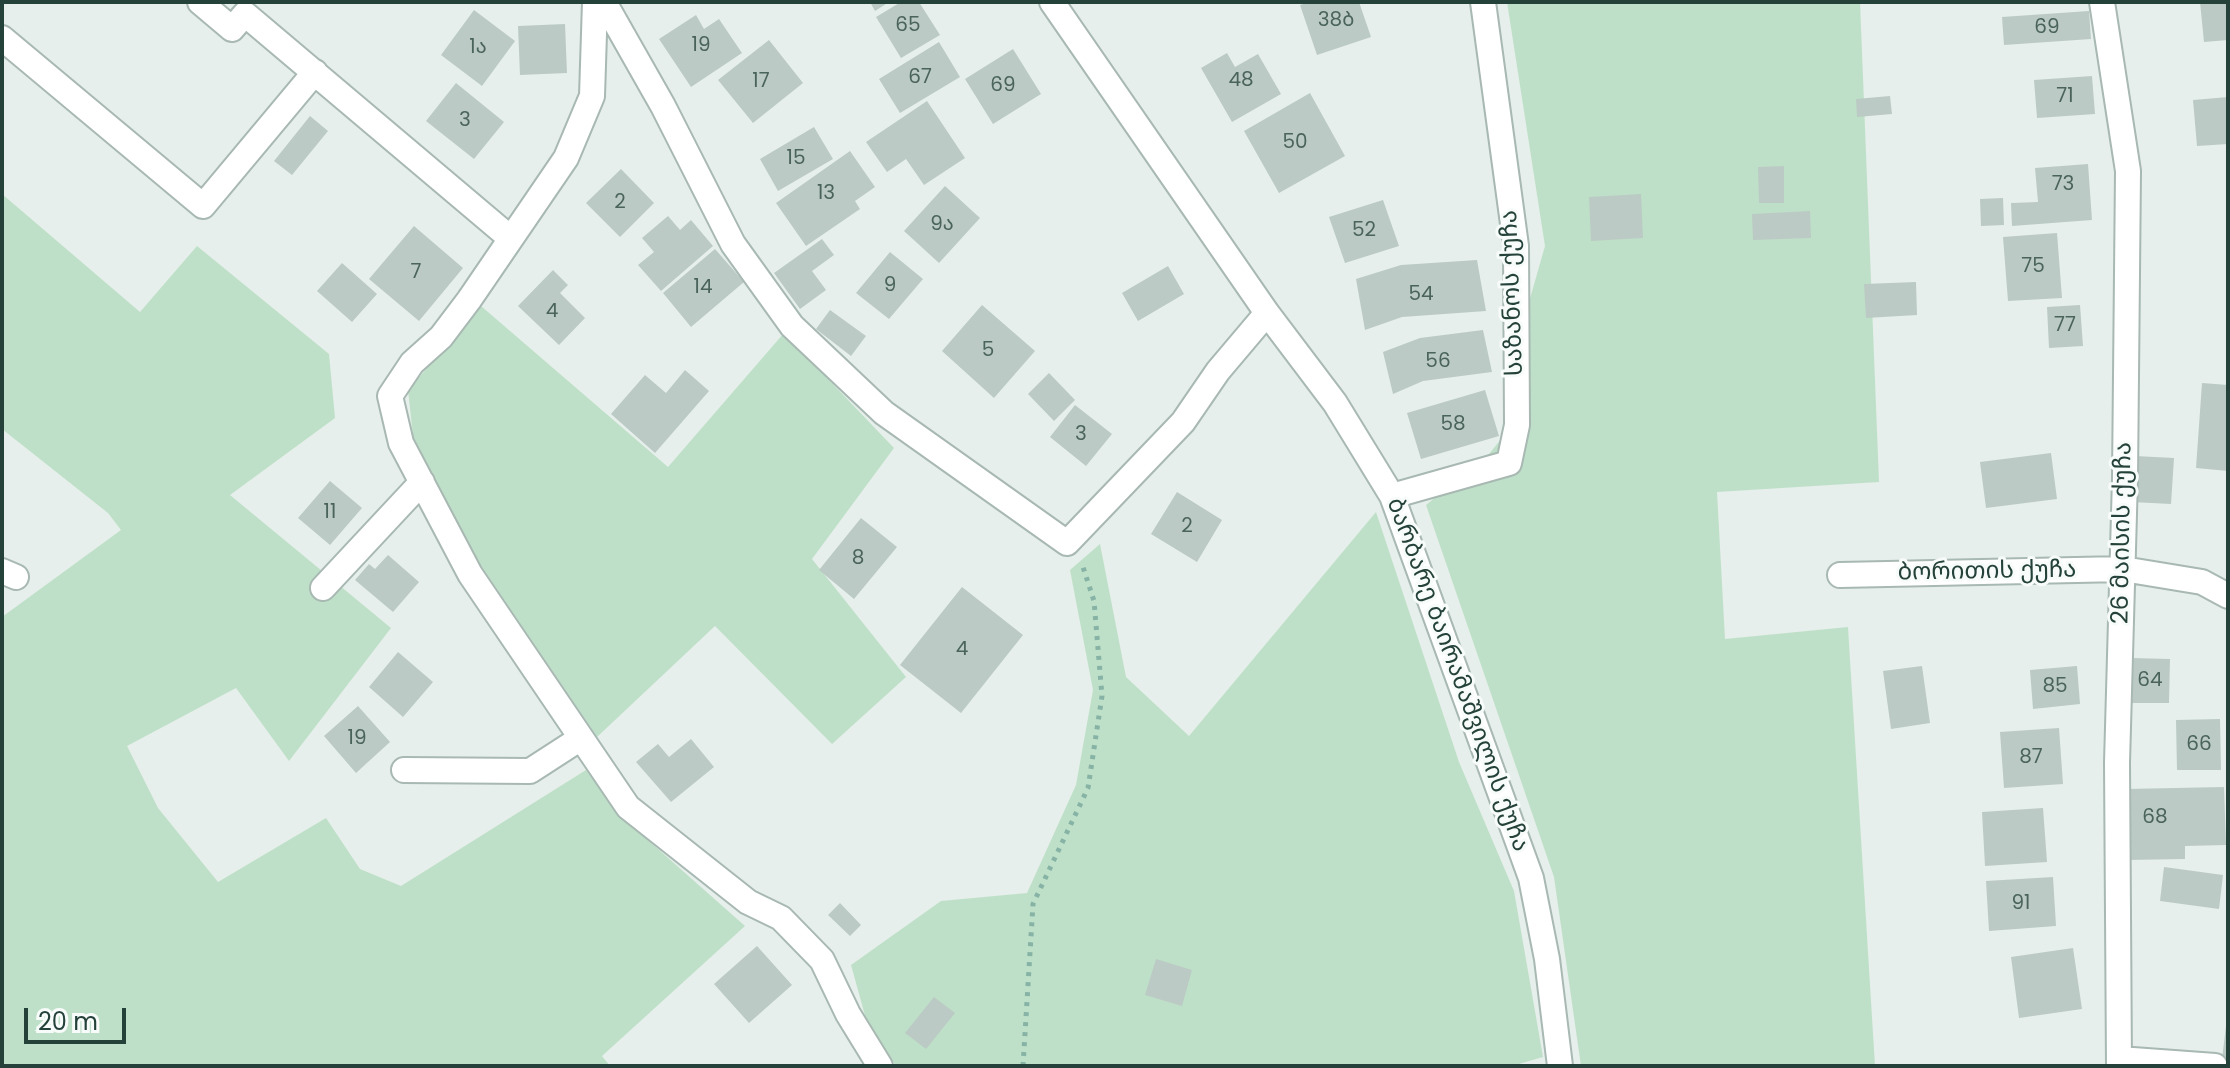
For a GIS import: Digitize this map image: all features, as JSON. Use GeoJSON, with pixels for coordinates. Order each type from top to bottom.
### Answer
{"type":"FeatureCollection","features":[{"type":"Feature","properties":{"kind":"street"},"geometry":{"type":"LineString","coordinates":[[200,2],[232,29],[249,8],[315,72],[509,237]]}},
{"type":"Feature","properties":{"kind":"street"},"geometry":{"type":"LineString","coordinates":[[595,2],[592,96],[566,158],[509,237],[469,300],[441,337],[412,363],[390,396],[401,443],[470,574],[628,807],[748,902],[781,918],[822,960],[848,1014],[880,1066]]}},
{"type":"Feature","properties":{"kind":"street"},"geometry":{"type":"LineString","coordinates":[[604,2],[663,106],[733,244],[792,326],[884,413],[1067,543],[1183,422],[1218,371],[1267,313]]}},
{"type":"Feature","properties":{"kind":"street","name":"ბარბარე ბაირამაშვილის ქუჩა"},"geometry":{"type":"LineString","coordinates":[[1052,2],[1267,313],[1335,403],[1392,496],[1531,878],[1547,959],[1560,1066]]}},
{"type":"Feature","properties":{"kind":"street","name":"საზანოს ქუჩა"},"geometry":{"type":"LineString","coordinates":[[1392,496],[1509,463],[1517,425],[1516,246],[1483,2]]}},
{"type":"Feature","properties":{"kind":"street","name":"26 მაისის ქუჩა"},"geometry":{"type":"LineString","coordinates":[[2102,2],[2128,171],[2117,763],[2119,1063]]}},
{"type":"Feature","properties":{"kind":"street"},"geometry":{"type":"LineString","coordinates":[[2,38],[203,206],[315,72]]}},
{"type":"Feature","properties":{"kind":"street"},"geometry":{"type":"LineString","coordinates":[[323,588],[422,482]]}},
{"type":"Feature","properties":{"kind":"street","name":"ბორითის ქუჩა"},"geometry":{"type":"LineString","coordinates":[[1840,575],[2123,569],[2202,582],[2227,590]]}},
{"type":"Feature","properties":{"kind":"street"},"geometry":{"type":"LineString","coordinates":[[404,770],[530,771],[581,738]]}},
{"type":"Feature","properties":{"kind":"street"},"geometry":{"type":"LineString","coordinates":[[2119,1063],[2215,1066]]}},
{"type":"Feature","properties":{"kind":"path"},"geometry":{"type":"LineString","coordinates":[[1023,1066],[1033,904],[1088,788],[1102,696],[1094,601],[1082,565],[1067,543]]}},
{"type":"Feature","properties":{"kind":"green space"},"geometry":{"type":"Polygon","coordinates":[[[1507,2],[1860,2],[1879,482],[1717,492],[1725,639],[1848,627],[1875,1066],[1581,1066],[1554,877],[1426,505],[1489,454],[1506,433],[1527,309],[1545,246],[1507,2]]]}},
{"type":"Feature","properties":{"kind":"green space"},"geometry":{"type":"Polygon","coordinates":[[[2,194],[140,312],[197,246],[329,354],[335,418],[230,495],[391,628],[289,761],[236,688],[127,746],[158,808],[218,882],[326,818],[360,869],[401,886],[586,770],[623,818],[745,926],[602,1056],[610,1066],[2,1066],[2,617],[121,530],[108,513],[2,429],[2,194]]]}},
{"type":"Feature","properties":{"kind":"green space"},"geometry":{"type":"Polygon","coordinates":[[[481,306],[668,467],[784,333],[894,448],[812,559],[906,677],[832,744],[715,626],[597,737],[450,520],[413,436],[408,390],[481,306]]]}},
{"type":"Feature","properties":{"kind":"green space"},"geometry":{"type":"Polygon","coordinates":[[[1376,512],[1459,762],[1514,891],[1543,1057],[1512,1066],[896,1066],[866,1019],[851,965],[941,901],[1027,893],[1076,785],[1093,690],[1070,570],[1100,544],[1126,677],[1189,736],[1376,512]]]}},
{"type":"Feature","properties":{"kind":"building"},"geometry":{"type":"Polygon","coordinates":[[[870,2],[889,2],[875,11],[870,2]]]}},
{"type":"Feature","properties":{"kind":"building"},"geometry":{"type":"Polygon","coordinates":[[[901,2],[919,2],[940,35],[901,58],[876,17],[901,2]]]}},
{"type":"Feature","properties":{"kind":"building"},"geometry":{"type":"Polygon","coordinates":[[[1309,2],[1359,2],[1371,37],[1317,55],[1300,5],[1309,2]]]}},
{"type":"Feature","properties":{"kind":"building"},"geometry":{"type":"Polygon","coordinates":[[[2200,2],[2228,2],[2228,40],[2204,42],[2200,2]]]}},
{"type":"Feature","properties":{"kind":"building"},"geometry":{"type":"Polygon","coordinates":[[[474,10],[515,41],[482,86],[441,55],[474,10]]]}},
{"type":"Feature","properties":{"kind":"building"},"geometry":{"type":"Polygon","coordinates":[[[2089,11],[2091,39],[2004,45],[2002,17],[2089,11]]]}},
{"type":"Feature","properties":{"kind":"building"},"geometry":{"type":"Polygon","coordinates":[[[696,15],[704,29],[719,19],[742,53],[691,87],[659,39],[696,15]]]}},
{"type":"Feature","properties":{"kind":"building"},"geometry":{"type":"Polygon","coordinates":[[[565,24],[567,73],[520,75],[518,26],[565,24]]]}},
{"type":"Feature","properties":{"kind":"building"},"geometry":{"type":"Polygon","coordinates":[[[769,40],[803,83],[753,123],[718,80],[769,40]]]}},
{"type":"Feature","properties":{"kind":"building"},"geometry":{"type":"Polygon","coordinates":[[[939,42],[960,77],[900,113],[879,79],[939,42]]]}},
{"type":"Feature","properties":{"kind":"building"},"geometry":{"type":"Polygon","coordinates":[[[1013,49],[1041,94],[993,124],[965,79],[1013,49]]]}},
{"type":"Feature","properties":{"kind":"building"},"geometry":{"type":"Polygon","coordinates":[[[1227,53],[1235,67],[1258,54],[1281,94],[1232,122],[1201,68],[1227,53]]]}},
{"type":"Feature","properties":{"kind":"building"},"geometry":{"type":"Polygon","coordinates":[[[2092,76],[2095,114],[2037,118],[2034,80],[2092,76]]]}},
{"type":"Feature","properties":{"kind":"building"},"geometry":{"type":"Polygon","coordinates":[[[456,83],[504,122],[474,159],[426,121],[456,83]]]}},
{"type":"Feature","properties":{"kind":"building"},"geometry":{"type":"Polygon","coordinates":[[[1310,93],[1345,156],[1279,193],[1244,131],[1310,93]]]}},
{"type":"Feature","properties":{"kind":"building"},"geometry":{"type":"Polygon","coordinates":[[[1890,96],[1892,114],[1857,117],[1856,99],[1890,96]]]}},
{"type":"Feature","properties":{"kind":"building"},"geometry":{"type":"Polygon","coordinates":[[[2228,97],[2228,144],[2197,146],[2193,100],[2228,97]]]}},
{"type":"Feature","properties":{"kind":"building"},"geometry":{"type":"Polygon","coordinates":[[[927,101],[965,158],[924,185],[906,159],[887,172],[866,142],[927,101]]]}},
{"type":"Feature","properties":{"kind":"building"},"geometry":{"type":"Polygon","coordinates":[[[310,116],[328,131],[292,175],[274,161],[310,116]]]}},
{"type":"Feature","properties":{"kind":"building"},"geometry":{"type":"Polygon","coordinates":[[[814,127],[833,159],[778,191],[760,159],[814,127]]]}},
{"type":"Feature","properties":{"kind":"building"},"geometry":{"type":"Polygon","coordinates":[[[850,151],[875,187],[855,201],[860,209],[806,246],[776,203],[850,151]]]}},
{"type":"Feature","properties":{"kind":"building"},"geometry":{"type":"Polygon","coordinates":[[[2088,164],[2092,220],[2012,226],[2011,203],[2038,202],[2035,168],[2088,164]]]}},
{"type":"Feature","properties":{"kind":"building"},"geometry":{"type":"Polygon","coordinates":[[[1784,166],[1784,203],[1759,203],[1758,167],[1784,166]]]}},
{"type":"Feature","properties":{"kind":"building"},"geometry":{"type":"Polygon","coordinates":[[[621,169],[654,203],[620,237],[586,203],[621,169]]]}},
{"type":"Feature","properties":{"kind":"building"},"geometry":{"type":"Polygon","coordinates":[[[945,186],[980,218],[939,263],[904,231],[945,186]]]}},
{"type":"Feature","properties":{"kind":"building"},"geometry":{"type":"Polygon","coordinates":[[[1641,194],[1643,238],[1591,241],[1589,197],[1641,194]]]}},
{"type":"Feature","properties":{"kind":"building"},"geometry":{"type":"Polygon","coordinates":[[[2003,198],[2004,225],[1981,226],[1980,199],[2003,198]]]}},
{"type":"Feature","properties":{"kind":"building"},"geometry":{"type":"Polygon","coordinates":[[[1383,200],[1399,246],[1345,263],[1329,217],[1383,200]]]}},
{"type":"Feature","properties":{"kind":"building"},"geometry":{"type":"Polygon","coordinates":[[[1810,211],[1811,238],[1753,240],[1752,214],[1810,211]]]}},
{"type":"Feature","properties":{"kind":"building"},"geometry":{"type":"Polygon","coordinates":[[[668,216],[680,230],[691,220],[713,246],[661,291],[638,265],[654,252],[642,238],[668,216]]]}},
{"type":"Feature","properties":{"kind":"building"},"geometry":{"type":"Polygon","coordinates":[[[414,226],[463,268],[419,321],[369,279],[414,226]]]}},
{"type":"Feature","properties":{"kind":"building"},"geometry":{"type":"Polygon","coordinates":[[[2057,233],[2062,298],[2008,301],[2003,237],[2057,233]]]}},
{"type":"Feature","properties":{"kind":"building"},"geometry":{"type":"Polygon","coordinates":[[[822,239],[834,255],[812,271],[826,290],[800,309],[774,273],[822,239]]]}},
{"type":"Feature","properties":{"kind":"building"},"geometry":{"type":"Polygon","coordinates":[[[715,249],[744,282],[691,327],[663,293],[715,249]]]}},
{"type":"Feature","properties":{"kind":"building"},"geometry":{"type":"Polygon","coordinates":[[[890,252],[923,279],[889,319],[856,293],[890,252]]]}},
{"type":"Feature","properties":{"kind":"building"},"geometry":{"type":"Polygon","coordinates":[[[1477,260],[1486,311],[1402,317],[1365,330],[1356,279],[1401,265],[1477,260]]]}},
{"type":"Feature","properties":{"kind":"building"},"geometry":{"type":"Polygon","coordinates":[[[342,263],[377,294],[352,322],[317,291],[342,263]]]}},
{"type":"Feature","properties":{"kind":"building"},"geometry":{"type":"Polygon","coordinates":[[[1168,266],[1184,294],[1138,321],[1122,293],[1168,266]]]}},
{"type":"Feature","properties":{"kind":"building"},"geometry":{"type":"Polygon","coordinates":[[[553,270],[568,285],[560,293],[585,318],[559,345],[518,306],[553,270]]]}},
{"type":"Feature","properties":{"kind":"building"},"geometry":{"type":"Polygon","coordinates":[[[1916,282],[1917,315],[1866,318],[1864,284],[1916,282]]]}},
{"type":"Feature","properties":{"kind":"building"},"geometry":{"type":"Polygon","coordinates":[[[982,305],[1035,351],[994,398],[942,351],[982,305]]]}},
{"type":"Feature","properties":{"kind":"building"},"geometry":{"type":"Polygon","coordinates":[[[2080,305],[2083,346],[2049,348],[2047,307],[2080,305]]]}},
{"type":"Feature","properties":{"kind":"building"},"geometry":{"type":"Polygon","coordinates":[[[830,310],[866,336],[851,356],[816,329],[830,310]]]}},
{"type":"Feature","properties":{"kind":"building"},"geometry":{"type":"Polygon","coordinates":[[[1483,330],[1492,372],[1423,381],[1393,394],[1383,352],[1420,338],[1483,330]]]}},
{"type":"Feature","properties":{"kind":"building"},"geometry":{"type":"Polygon","coordinates":[[[685,370],[709,391],[655,453],[611,414],[645,375],[666,393],[685,370]]]}},
{"type":"Feature","properties":{"kind":"building"},"geometry":{"type":"Polygon","coordinates":[[[1049,373],[1075,400],[1054,421],[1028,394],[1049,373]]]}},
{"type":"Feature","properties":{"kind":"building"},"geometry":{"type":"Polygon","coordinates":[[[2202,383],[2228,385],[2228,471],[2196,468],[2202,383]]]}},
{"type":"Feature","properties":{"kind":"building"},"geometry":{"type":"Polygon","coordinates":[[[1485,390],[1499,436],[1421,459],[1407,413],[1485,390]]]}},
{"type":"Feature","properties":{"kind":"building"},"geometry":{"type":"Polygon","coordinates":[[[1075,405],[1112,434],[1086,466],[1050,437],[1075,405]]]}},
{"type":"Feature","properties":{"kind":"building"},"geometry":{"type":"Polygon","coordinates":[[[2051,453],[2057,499],[1986,508],[1980,462],[2051,453]]]}},
{"type":"Feature","properties":{"kind":"building"},"geometry":{"type":"Polygon","coordinates":[[[2135,456],[2174,458],[2171,504],[2132,502],[2135,456]]]}},
{"type":"Feature","properties":{"kind":"building"},"geometry":{"type":"Polygon","coordinates":[[[330,481],[362,508],[330,545],[298,518],[330,481]]]}},
{"type":"Feature","properties":{"kind":"building"},"geometry":{"type":"Polygon","coordinates":[[[1177,492],[1222,520],[1197,562],[1151,534],[1177,492]]]}},
{"type":"Feature","properties":{"kind":"building"},"geometry":{"type":"Polygon","coordinates":[[[861,518],[897,547],[854,599],[819,570],[861,518]]]}},
{"type":"Feature","properties":{"kind":"building"},"geometry":{"type":"Polygon","coordinates":[[[388,555],[419,582],[393,612],[355,580],[369,564],[375,569],[388,555]]]}},
{"type":"Feature","properties":{"kind":"building"},"geometry":{"type":"Polygon","coordinates":[[[962,587],[1023,635],[961,713],[900,665],[962,587]]]}},
{"type":"Feature","properties":{"kind":"building"},"geometry":{"type":"Polygon","coordinates":[[[398,652],[433,682],[403,717],[369,687],[398,652]]]}},
{"type":"Feature","properties":{"kind":"building"},"geometry":{"type":"Polygon","coordinates":[[[2131,658],[2170,659],[2169,703],[2130,703],[2131,658]]]}},
{"type":"Feature","properties":{"kind":"building"},"geometry":{"type":"Polygon","coordinates":[[[1922,666],[1930,723],[1891,729],[1883,671],[1922,666]]]}},
{"type":"Feature","properties":{"kind":"building"},"geometry":{"type":"Polygon","coordinates":[[[2077,666],[2080,704],[2033,709],[2030,670],[2077,666]]]}},
{"type":"Feature","properties":{"kind":"building"},"geometry":{"type":"Polygon","coordinates":[[[358,706],[390,742],[356,773],[324,736],[358,706]]]}},
{"type":"Feature","properties":{"kind":"building"},"geometry":{"type":"Polygon","coordinates":[[[2220,719],[2221,770],[2177,770],[2176,720],[2220,719]]]}},
{"type":"Feature","properties":{"kind":"building"},"geometry":{"type":"Polygon","coordinates":[[[2059,728],[2063,784],[2004,788],[2000,732],[2059,728]]]}},
{"type":"Feature","properties":{"kind":"building"},"geometry":{"type":"Polygon","coordinates":[[[691,739],[714,767],[671,802],[636,762],[658,744],[669,757],[691,739]]]}},
{"type":"Feature","properties":{"kind":"building"},"geometry":{"type":"Polygon","coordinates":[[[2224,787],[2226,845],[2185,846],[2185,859],[2127,860],[2126,789],[2224,787]]]}},
{"type":"Feature","properties":{"kind":"building"},"geometry":{"type":"Polygon","coordinates":[[[2043,808],[2047,862],[1985,866],[1982,812],[2043,808]]]}},
{"type":"Feature","properties":{"kind":"building"},"geometry":{"type":"Polygon","coordinates":[[[2164,867],[2223,875],[2219,909],[2160,901],[2164,867]]]}},
{"type":"Feature","properties":{"kind":"building"},"geometry":{"type":"Polygon","coordinates":[[[2053,877],[2056,926],[1989,931],[1986,881],[2053,877]]]}},
{"type":"Feature","properties":{"kind":"building"},"geometry":{"type":"Polygon","coordinates":[[[840,903],[861,925],[850,936],[828,915],[840,903]]]}},
{"type":"Feature","properties":{"kind":"building"},"geometry":{"type":"Polygon","coordinates":[[[757,946],[792,985],[749,1023],[714,984],[757,946]]]}},
{"type":"Feature","properties":{"kind":"building"},"geometry":{"type":"Polygon","coordinates":[[[2073,948],[2082,1009],[2019,1018],[2011,957],[2073,948]]]}},
{"type":"Feature","properties":{"kind":"building"},"geometry":{"type":"Polygon","coordinates":[[[1156,959],[1192,970],[1182,1006],[1145,995],[1156,959]]]}},
{"type":"Feature","properties":{"kind":"building"},"geometry":{"type":"Polygon","coordinates":[[[934,997],[955,1013],[926,1049],[905,1033],[934,997]]]}},
{"type":"Feature","properties":{"kind":"building"},"geometry":{"type":"Polygon","coordinates":[[[2228,1026],[2228,1060],[2222,1059],[2228,1026]]]}}]}
